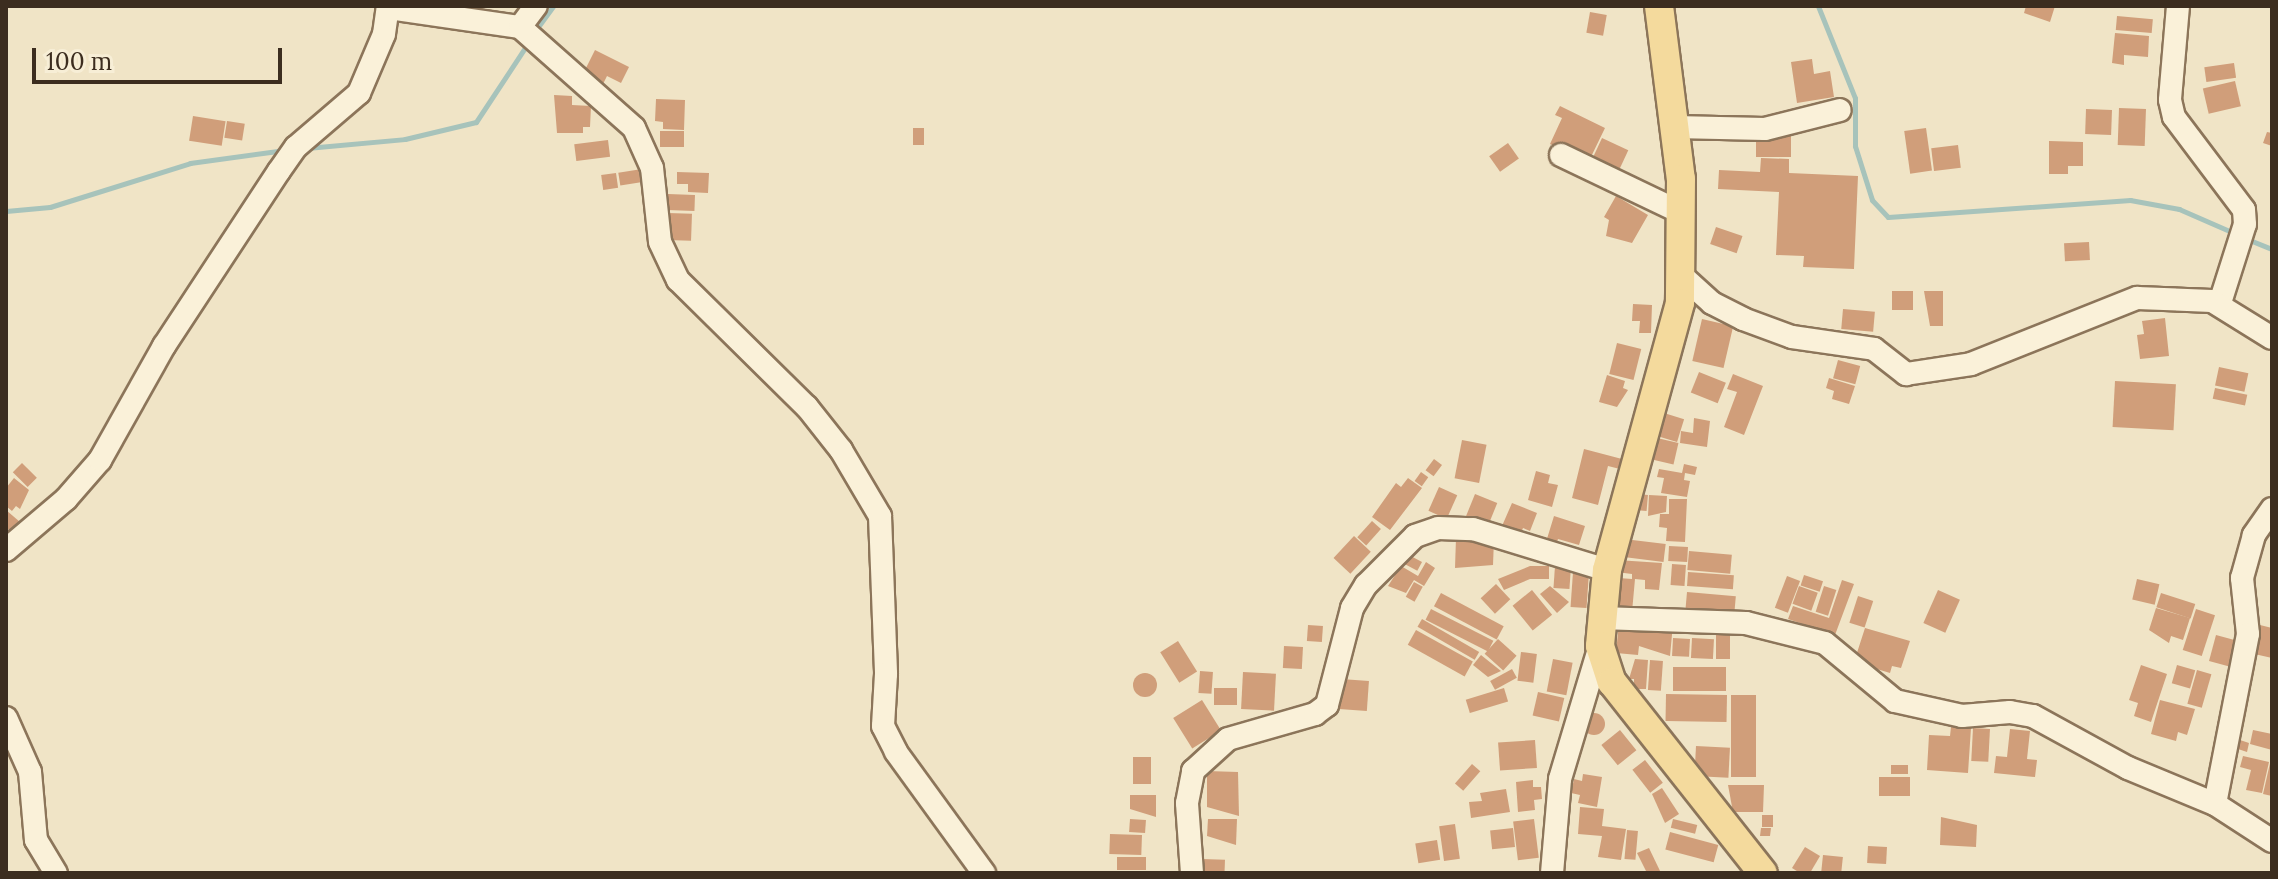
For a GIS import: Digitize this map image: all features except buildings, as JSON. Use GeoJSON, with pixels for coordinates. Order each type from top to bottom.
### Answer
{"type":"FeatureCollection","features":[{"type":"Feature","properties":{"kind":"main road"},"geometry":{"type":"LineString","coordinates":[[1659,6],[1682,213],[1681,275],[1670,350],[1607,570],[1600,632],[1612,682],[1763,873]]}},
{"type":"Feature","properties":{"kind":"street"},"geometry":{"type":"LineString","coordinates":[[520,27],[536,6]]}},
{"type":"Feature","properties":{"kind":"street"},"geometry":{"type":"LineString","coordinates":[[2178,6],[2170,100],[2174,117],[2244,210],[2245,224],[2220,303]]}},
{"type":"Feature","properties":{"kind":"street"},"geometry":{"type":"LineString","coordinates":[[6,551],[100,460],[164,346],[279,171],[304,140],[359,93],[384,34],[388,7],[520,27],[634,128],[652,168],[660,242],[678,280],[807,407],[873,503],[884,535],[883,726],[896,752],[984,873]]}},
{"type":"Feature","properties":{"kind":"street"},"geometry":{"type":"LineString","coordinates":[[1674,127],[1765,129],[1840,110]]}},
{"type":"Feature","properties":{"kind":"street"},"geometry":{"type":"LineString","coordinates":[[1561,155],[1682,213]]}},
{"type":"Feature","properties":{"kind":"street"},"geometry":{"type":"LineString","coordinates":[[1681,275],[1712,303],[1743,319],[1792,337],[1874,349],[1906,374],[1971,364],[2126,299],[2185,297],[2220,303],[2272,338]]}},
{"type":"Feature","properties":{"kind":"street"},"geometry":{"type":"LineString","coordinates":[[2215,804],[2248,634],[2242,578],[2254,535],[2272,509]]}},
{"type":"Feature","properties":{"kind":"street"},"geometry":{"type":"LineString","coordinates":[[1192,873],[1187,803],[1193,771],[1228,739],[1315,714],[1327,705],[1352,608],[1366,585],[1415,536],[1438,528],[1473,529],[1607,570]]}},
{"type":"Feature","properties":{"kind":"street"},"geometry":{"type":"LineString","coordinates":[[1552,873],[1560,779],[1600,632],[1746,623],[1825,643],[1895,701],[1962,716],[2010,712],[2033,716],[2128,768],[2215,804],[2272,841]]}},
{"type":"Feature","properties":{"kind":"street"},"geometry":{"type":"LineString","coordinates":[[6,718],[30,772],[36,840],[56,873]]}},
{"type":"Feature","properties":{"kind":"waterway"},"geometry":{"type":"LineString","coordinates":[[535,31],[553,6]]}},
{"type":"Feature","properties":{"kind":"waterway"},"geometry":{"type":"LineString","coordinates":[[1818,6],[1855,98],[1855,146],[1872,200],[1888,217],[2130,200],[2179,209],[2234,233]]}},
{"type":"Feature","properties":{"kind":"waterway"},"geometry":{"type":"LineString","coordinates":[[307,148],[405,139],[476,122],[528,43]]}},
{"type":"Feature","properties":{"kind":"waterway"},"geometry":{"type":"LineString","coordinates":[[6,211],[50,207],[190,163],[285,150]]}},
{"type":"Feature","properties":{"kind":"waterway"},"geometry":{"type":"LineString","coordinates":[[2247,239],[2272,249]]}}]}
